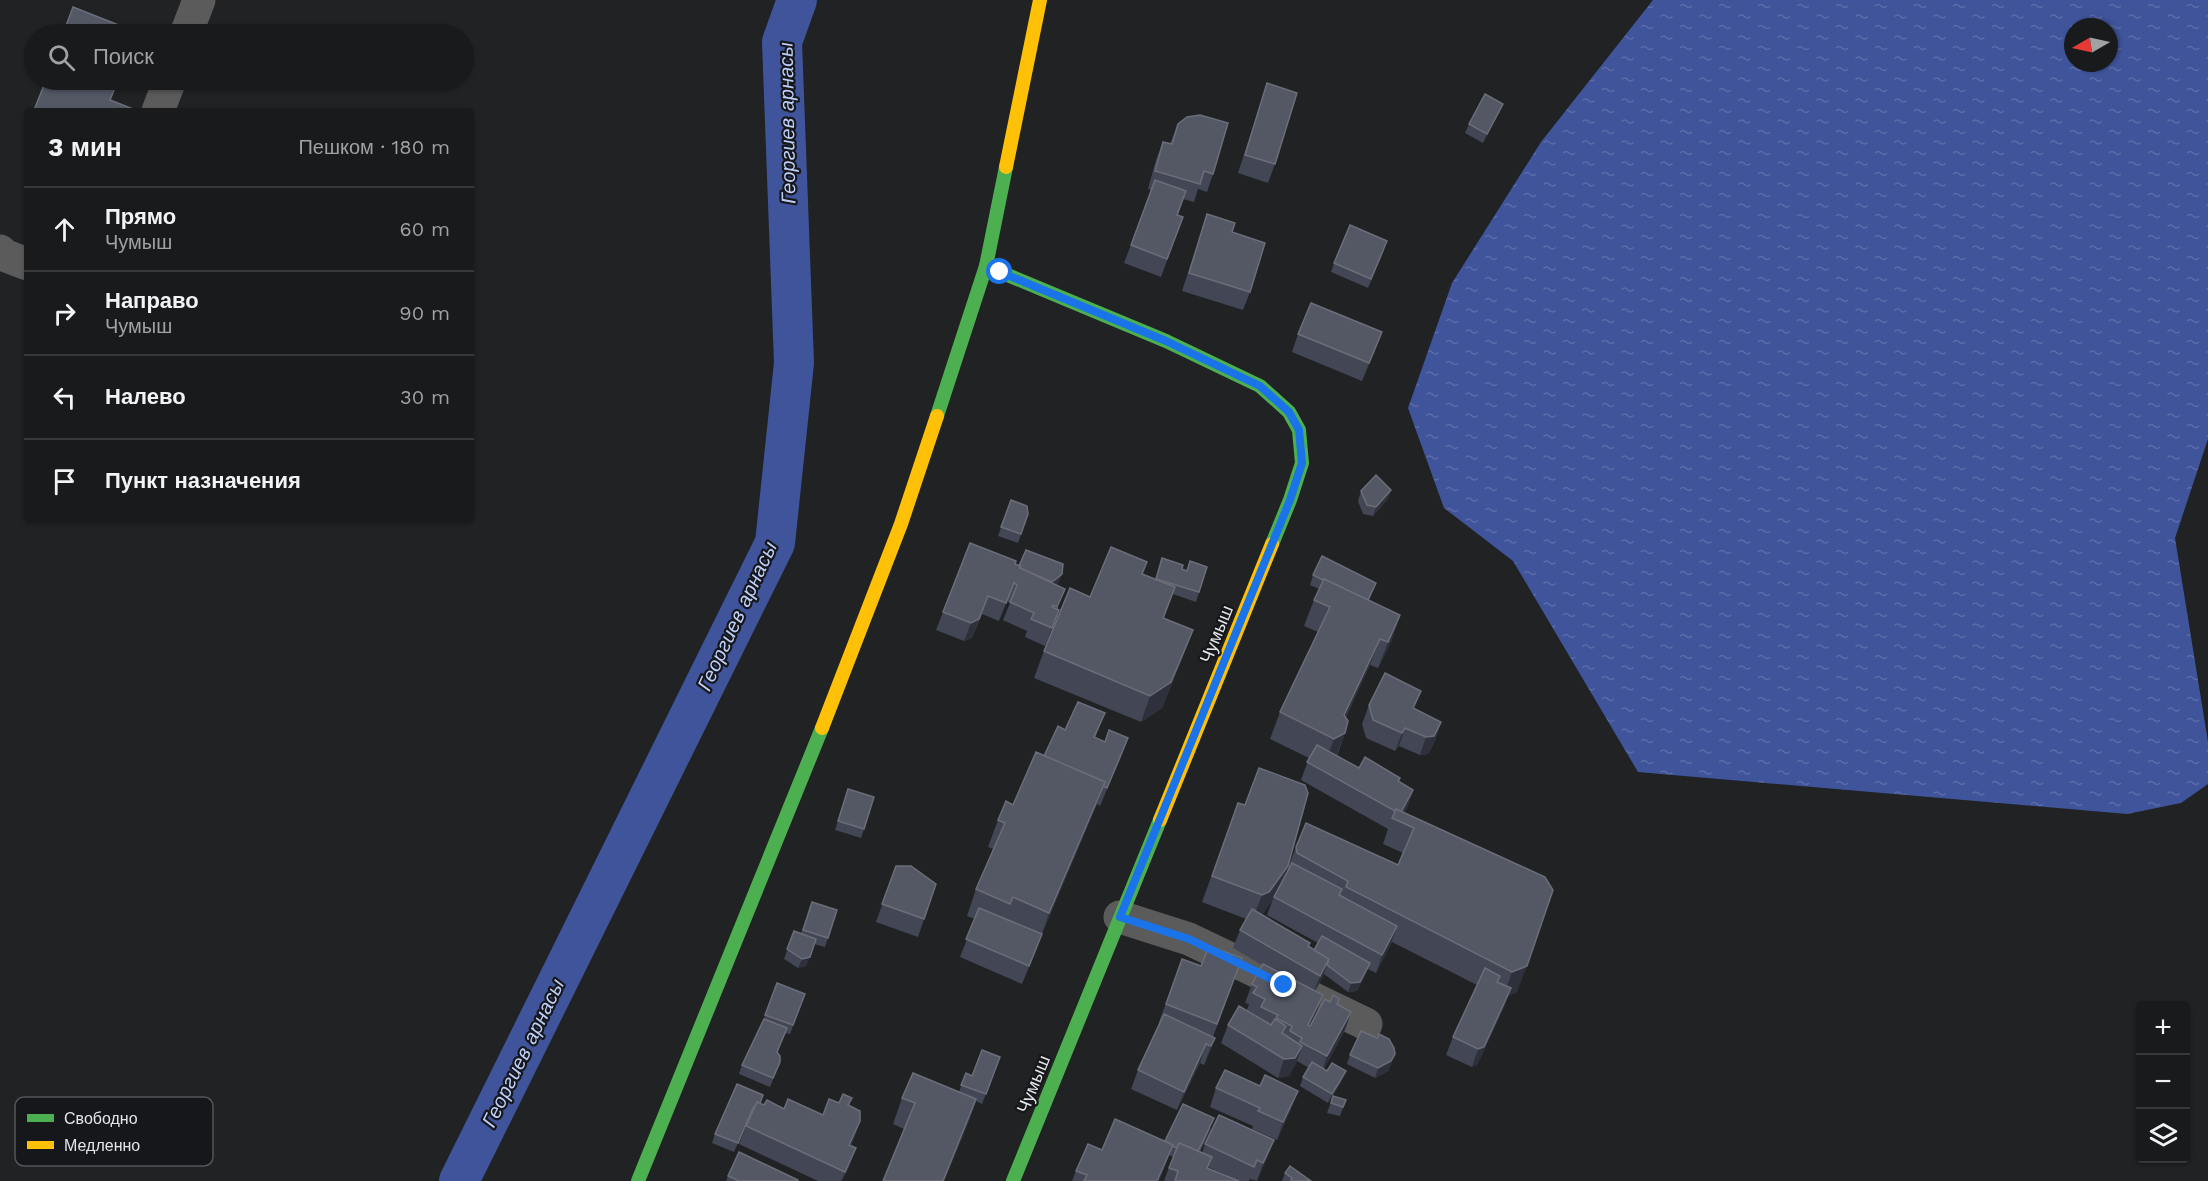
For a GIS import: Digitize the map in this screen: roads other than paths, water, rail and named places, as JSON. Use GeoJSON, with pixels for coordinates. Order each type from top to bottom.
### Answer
{"type":"FeatureCollection","features":[{"type":"Feature","properties":{"kind":"street"},"geometry":{"type":"LineString","coordinates":[[190,24],[199,0]]}},
{"type":"Feature","properties":{"kind":"street"},"geometry":{"type":"LineString","coordinates":[[638,1181],[813,752],[902,524],[986,266],[1040,0]]}},
{"type":"Feature","properties":{"kind":"street"},"geometry":{"type":"LineString","coordinates":[[159,108],[166,90]]}},
{"type":"Feature","properties":{"kind":"street"},"geometry":{"type":"LineString","coordinates":[[0,251],[4,255],[24,263]]}},
{"type":"Feature","properties":{"kind":"street","name":"Чумыш"},"geometry":{"type":"LineString","coordinates":[[986,266],[1166,341],[1260,386],[1289,412],[1299,430],[1302,463],[1290,500],[1013,1181]]}},
{"type":"Feature","properties":{"kind":"street"},"geometry":{"type":"LineString","coordinates":[[1120,917],[1189,939],[1366,1024]]}},
{"type":"Feature","properties":{"kind":"water"},"geometry":{"type":"Polygon","coordinates":[[[1653,0],[2208,0],[2208,439],[2175,538],[2208,742],[2208,784],[2181,803],[2127,814],[1638,772],[1513,561],[1444,508],[1408,408],[1452,283],[1541,142],[1653,0]]]}},
{"type":"Feature","properties":{"kind":"waterway","name":"Георгиев арнасы"},"geometry":{"type":"LineString","coordinates":[[459,1181],[775,543],[794,363],[782,42],[797,0]]}}]}
